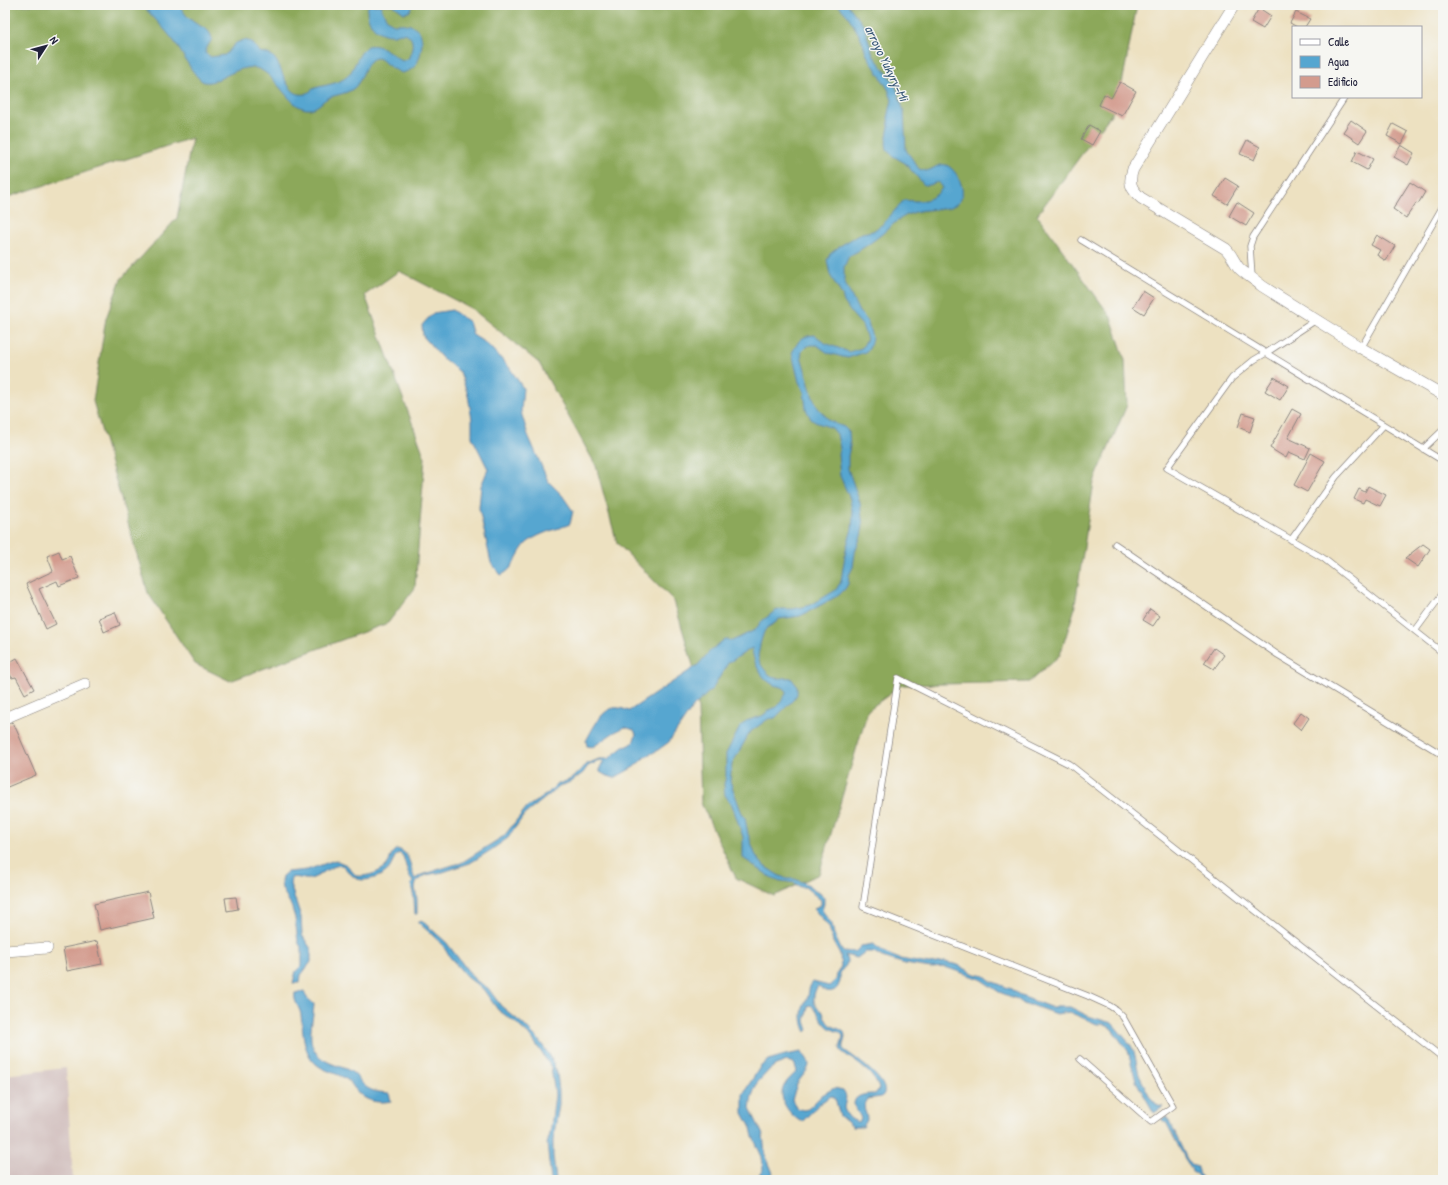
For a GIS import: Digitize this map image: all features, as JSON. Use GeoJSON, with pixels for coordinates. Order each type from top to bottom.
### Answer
{"type":"FeatureCollection","features":[{"type":"Feature","properties":{"kind":"street"},"geometry":{"type":"LineString","coordinates":[[1234,5],[1133,169],[1130,177],[1134,192],[1226,249],[1232,255],[1240,269],[1262,286],[1361,348],[1443,395]]}},
{"type":"Feature","properties":{"kind":"street"},"geometry":{"type":"LineString","coordinates":[[5,718],[85,684]]}},
{"type":"Feature","properties":{"kind":"street"},"geometry":{"type":"LineString","coordinates":[[5,951],[47,948]]}},
{"type":"Feature","properties":{"kind":"lane"},"geometry":{"type":"LineString","coordinates":[[1252,277],[1250,246],[1253,237],[1344,98]]}},
{"type":"Feature","properties":{"kind":"lane"},"geometry":{"type":"LineString","coordinates":[[1361,348],[1443,206]]}},
{"type":"Feature","properties":{"kind":"lane"},"geometry":{"type":"LineString","coordinates":[[1081,240],[1443,461]]}},
{"type":"Feature","properties":{"kind":"lane"},"geometry":{"type":"LineString","coordinates":[[1316,320],[1254,360],[1232,378],[1168,468],[1323,558],[1443,653]]}},
{"type":"Feature","properties":{"kind":"lane"},"geometry":{"type":"LineString","coordinates":[[1291,540],[1336,477],[1384,425]]}},
{"type":"Feature","properties":{"kind":"lane"},"geometry":{"type":"LineString","coordinates":[[1423,448],[1443,430]]}},
{"type":"Feature","properties":{"kind":"lane"},"geometry":{"type":"LineString","coordinates":[[1116,544],[1278,655],[1443,755]]}},
{"type":"Feature","properties":{"kind":"lane"},"geometry":{"type":"LineString","coordinates":[[1415,631],[1443,593]]}},
{"type":"Feature","properties":{"kind":"lane"},"geometry":{"type":"LineString","coordinates":[[1080,1059],[1151,1122],[1172,1106],[1123,1017],[1116,1010],[1088,996],[863,907],[898,678],[1069,764],[1443,1058]]}},
{"type":"Feature","properties":{"kind":"shaded area"},"geometry":{"type":"Polygon","coordinates":[[[66,1068],[73,1180],[5,1180],[5,1075],[66,1068]]]}},
{"type":"Feature","properties":{"kind":"green space"},"geometry":{"type":"Polygon","coordinates":[[[5,5],[1137,5],[1118,105],[1037,215],[1111,317],[1125,360],[1127,405],[1094,482],[1074,611],[1060,655],[1029,682],[902,685],[868,710],[819,874],[774,896],[736,878],[701,803],[697,679],[674,601],[617,543],[596,466],[539,363],[472,309],[399,271],[365,295],[425,458],[415,588],[388,623],[230,681],[195,664],[148,593],[93,401],[106,318],[121,279],[177,218],[192,138],[5,198],[5,5]]]}},
{"type":"Feature","properties":{"kind":"water"},"geometry":{"type":"Polygon","coordinates":[[[142,5],[179,5],[184,13],[194,23],[207,30],[211,35],[212,39],[205,53],[211,57],[225,55],[236,43],[244,40],[252,42],[259,52],[266,53],[275,59],[286,82],[294,92],[299,94],[308,93],[315,88],[344,79],[351,72],[360,55],[367,46],[372,45],[382,48],[402,61],[408,59],[412,49],[412,42],[409,36],[404,33],[390,35],[379,32],[373,27],[369,20],[367,11],[369,5],[382,5],[381,9],[387,19],[392,23],[411,25],[416,28],[421,35],[422,44],[417,62],[414,67],[409,70],[402,73],[380,59],[373,59],[367,65],[358,83],[353,89],[328,98],[318,106],[310,109],[303,108],[296,104],[270,77],[263,71],[256,68],[249,67],[220,79],[207,82],[202,81],[191,68],[174,41],[142,5]]]}},
{"type":"Feature","properties":{"kind":"water"},"geometry":{"type":"Polygon","coordinates":[[[393,5],[414,5],[409,12],[404,13],[393,5]]]}},
{"type":"Feature","properties":{"kind":"water"},"geometry":{"type":"Polygon","coordinates":[[[838,5],[848,5],[864,26],[873,55],[895,84],[904,112],[906,150],[919,169],[926,171],[943,165],[950,167],[960,181],[962,193],[959,202],[956,205],[944,209],[920,211],[905,216],[870,243],[849,256],[844,267],[844,281],[859,312],[868,323],[872,338],[869,349],[848,358],[828,353],[817,345],[810,345],[802,351],[801,356],[813,398],[818,408],[829,420],[844,427],[849,432],[850,446],[848,469],[860,503],[863,526],[855,552],[853,567],[845,589],[839,595],[808,612],[800,616],[779,619],[765,630],[761,639],[758,657],[760,663],[773,677],[791,678],[797,686],[797,694],[775,718],[768,719],[750,732],[732,764],[730,781],[745,818],[748,834],[755,854],[764,866],[778,875],[787,879],[795,879],[809,885],[812,889],[822,895],[824,898],[824,904],[822,910],[832,924],[834,934],[842,951],[855,952],[861,946],[873,944],[887,954],[900,959],[929,964],[945,962],[958,965],[975,974],[985,976],[991,981],[1011,989],[1021,996],[1050,1007],[1070,1007],[1088,1016],[1112,1023],[1134,1051],[1139,1075],[1150,1097],[1158,1106],[1163,1107],[1154,1113],[1136,1081],[1128,1051],[1111,1028],[1103,1024],[1097,1024],[1069,1012],[1056,1014],[1031,1005],[1025,1005],[1017,999],[999,992],[980,979],[945,967],[931,968],[905,964],[882,957],[874,952],[865,952],[857,958],[845,955],[847,964],[841,971],[838,987],[833,991],[827,991],[819,986],[817,987],[814,994],[814,1001],[819,1010],[823,1012],[829,1024],[844,1032],[845,1037],[843,1049],[863,1064],[878,1078],[883,1085],[884,1092],[881,1097],[867,1099],[865,1102],[864,1107],[867,1120],[863,1127],[853,1127],[840,1116],[835,1098],[832,1096],[819,1104],[803,1121],[800,1121],[789,1111],[783,1101],[782,1096],[782,1091],[785,1084],[797,1071],[794,1063],[787,1061],[770,1069],[757,1083],[752,1096],[750,1108],[763,1135],[765,1154],[773,1173],[767,1180],[755,1180],[763,1170],[762,1157],[753,1137],[751,1128],[743,1113],[743,1094],[760,1067],[768,1060],[801,1052],[806,1057],[809,1065],[797,1084],[792,1100],[797,1108],[803,1110],[808,1109],[822,1095],[834,1088],[845,1092],[846,1097],[844,1108],[846,1113],[851,1119],[859,1122],[861,1119],[860,1115],[854,1104],[856,1098],[862,1095],[875,1094],[879,1089],[877,1083],[869,1073],[841,1051],[840,1048],[843,1036],[827,1026],[811,1005],[808,1006],[805,1021],[808,1030],[806,1032],[802,1020],[803,1007],[808,998],[809,989],[813,982],[829,986],[836,980],[837,973],[841,967],[840,955],[833,942],[829,927],[814,909],[821,905],[821,900],[805,887],[800,887],[795,883],[775,880],[743,858],[743,837],[732,805],[725,795],[724,784],[726,777],[726,754],[740,727],[746,721],[762,716],[777,707],[786,694],[785,689],[769,682],[758,670],[752,648],[728,663],[713,688],[693,707],[669,742],[645,757],[634,767],[614,778],[600,772],[600,767],[604,762],[599,761],[588,766],[583,773],[572,781],[559,787],[524,815],[508,838],[491,850],[470,863],[443,872],[426,875],[417,881],[415,887],[417,914],[415,914],[411,884],[413,882],[409,876],[403,856],[399,853],[395,856],[386,872],[372,879],[358,879],[352,876],[342,865],[332,867],[314,878],[291,878],[290,884],[301,917],[302,935],[311,949],[311,962],[301,975],[300,983],[293,983],[296,971],[302,965],[302,949],[298,942],[295,918],[291,905],[282,889],[281,882],[282,876],[287,872],[307,870],[335,860],[347,865],[356,876],[370,875],[387,866],[392,853],[397,849],[402,851],[408,857],[415,879],[421,875],[461,863],[504,836],[527,807],[547,794],[556,785],[571,779],[587,764],[599,759],[608,759],[623,747],[633,743],[636,734],[634,730],[625,727],[613,733],[593,747],[587,746],[586,741],[595,725],[608,710],[619,708],[629,711],[698,665],[710,651],[725,639],[732,641],[755,630],[762,621],[775,611],[811,605],[836,590],[841,581],[846,549],[852,529],[853,516],[850,499],[840,476],[838,453],[840,448],[837,434],[832,428],[811,419],[806,409],[804,391],[799,382],[792,353],[803,338],[806,336],[815,335],[825,343],[849,352],[862,348],[867,339],[862,325],[844,302],[842,295],[830,275],[827,260],[830,254],[840,246],[862,233],[873,231],[883,224],[904,200],[925,200],[934,196],[942,188],[938,182],[924,185],[905,163],[893,156],[887,149],[886,143],[889,126],[888,118],[892,100],[888,89],[867,55],[861,38],[848,16],[838,5]]]}},
{"type":"Feature","properties":{"kind":"water"},"geometry":{"type":"Polygon","coordinates":[[[452,310],[469,322],[473,335],[487,344],[509,367],[523,388],[521,412],[528,435],[548,481],[562,495],[573,511],[570,524],[543,533],[528,542],[521,550],[510,569],[501,575],[491,563],[479,508],[481,486],[488,469],[472,437],[472,420],[468,395],[460,372],[441,357],[423,336],[422,325],[433,313],[452,310]]]}},
{"type":"Feature","properties":{"kind":"water"},"geometry":{"type":"Polygon","coordinates":[[[421,920],[446,942],[475,980],[488,988],[501,1006],[538,1039],[550,1056],[557,1073],[559,1092],[559,1105],[553,1140],[556,1180],[551,1180],[547,1144],[550,1134],[555,1095],[551,1067],[532,1038],[515,1022],[498,1010],[483,989],[467,977],[449,956],[442,944],[418,922],[421,920]]]}},
{"type":"Feature","properties":{"kind":"water"},"geometry":{"type":"Polygon","coordinates":[[[304,991],[307,998],[314,1004],[311,1036],[315,1051],[320,1057],[328,1062],[351,1071],[367,1088],[374,1091],[389,1093],[391,1101],[376,1102],[363,1097],[347,1080],[316,1064],[308,1054],[303,1035],[300,1012],[295,999],[295,993],[304,991]]]}},
{"type":"Feature","properties":{"kind":"water"},"geometry":{"type":"Polygon","coordinates":[[[1167,1116],[1187,1159],[1194,1166],[1198,1167],[1198,1173],[1204,1180],[1201,1180],[1192,1172],[1166,1122],[1162,1119],[1167,1116]]]}},
{"type":"Feature","properties":{"kind":"building"},"geometry":{"type":"Polygon","coordinates":[[[1259,8],[1271,16],[1263,29],[1251,22],[1259,8]]]}},
{"type":"Feature","properties":{"kind":"building"},"geometry":{"type":"Polygon","coordinates":[[[1296,12],[1310,19],[1306,26],[1295,26],[1290,23],[1296,12]]]}},
{"type":"Feature","properties":{"kind":"building"},"geometry":{"type":"Polygon","coordinates":[[[1120,82],[1136,91],[1122,116],[1099,105],[1104,94],[1111,98],[1120,82]]]}},
{"type":"Feature","properties":{"kind":"building"},"geometry":{"type":"Polygon","coordinates":[[[1351,120],[1367,131],[1359,143],[1343,132],[1351,120]]]}},
{"type":"Feature","properties":{"kind":"building"},"geometry":{"type":"Polygon","coordinates":[[[1393,124],[1408,132],[1402,144],[1387,136],[1393,124]]]}},
{"type":"Feature","properties":{"kind":"building"},"geometry":{"type":"Polygon","coordinates":[[[1089,125],[1100,131],[1092,145],[1081,139],[1089,125]]]}},
{"type":"Feature","properties":{"kind":"building"},"geometry":{"type":"Polygon","coordinates":[[[1247,140],[1260,147],[1254,160],[1240,154],[1247,140]]]}},
{"type":"Feature","properties":{"kind":"building"},"geometry":{"type":"Polygon","coordinates":[[[1401,145],[1414,153],[1408,165],[1394,157],[1401,145]]]}},
{"type":"Feature","properties":{"kind":"building"},"geometry":{"type":"Polygon","coordinates":[[[1357,151],[1373,159],[1367,170],[1352,162],[1357,151]]]}},
{"type":"Feature","properties":{"kind":"building"},"geometry":{"type":"Polygon","coordinates":[[[1225,178],[1238,186],[1227,204],[1214,196],[1225,178]]]}},
{"type":"Feature","properties":{"kind":"building"},"geometry":{"type":"Polygon","coordinates":[[[1410,182],[1425,192],[1418,204],[1416,203],[1406,218],[1393,209],[1410,182]]]}},
{"type":"Feature","properties":{"kind":"building"},"geometry":{"type":"Polygon","coordinates":[[[1237,202],[1254,213],[1246,226],[1229,216],[1237,202]]]}},
{"type":"Feature","properties":{"kind":"building"},"geometry":{"type":"Polygon","coordinates":[[[1377,235],[1395,246],[1386,261],[1377,255],[1380,250],[1371,245],[1377,235]]]}},
{"type":"Feature","properties":{"kind":"building"},"geometry":{"type":"Polygon","coordinates":[[[1143,291],[1154,298],[1144,314],[1133,307],[1143,291]]]}},
{"type":"Feature","properties":{"kind":"building"},"geometry":{"type":"Polygon","coordinates":[[[1274,377],[1289,386],[1280,400],[1265,391],[1274,377]]]}},
{"type":"Feature","properties":{"kind":"building"},"geometry":{"type":"Polygon","coordinates":[[[1292,409],[1301,414],[1288,438],[1310,448],[1305,459],[1289,452],[1286,458],[1270,448],[1292,409]]]}},
{"type":"Feature","properties":{"kind":"building"},"geometry":{"type":"Polygon","coordinates":[[[1243,413],[1255,417],[1250,432],[1238,427],[1243,413]]]}},
{"type":"Feature","properties":{"kind":"building"},"geometry":{"type":"Polygon","coordinates":[[[1311,453],[1325,461],[1307,492],[1294,485],[1311,453]]]}},
{"type":"Feature","properties":{"kind":"building"},"geometry":{"type":"Polygon","coordinates":[[[1368,486],[1386,495],[1380,506],[1365,499],[1363,503],[1354,499],[1359,489],[1365,492],[1368,486]]]}},
{"type":"Feature","properties":{"kind":"building"},"geometry":{"type":"Polygon","coordinates":[[[1423,544],[1430,549],[1418,567],[1405,558],[1423,544]]]}},
{"type":"Feature","properties":{"kind":"building"},"geometry":{"type":"Polygon","coordinates":[[[59,551],[62,559],[70,556],[79,578],[59,586],[57,581],[39,589],[56,624],[46,629],[26,584],[53,571],[47,556],[59,551]]]}},
{"type":"Feature","properties":{"kind":"building"},"geometry":{"type":"Polygon","coordinates":[[[1150,609],[1160,616],[1153,626],[1143,620],[1150,609]]]}},
{"type":"Feature","properties":{"kind":"building"},"geometry":{"type":"Polygon","coordinates":[[[115,612],[120,625],[104,632],[99,618],[115,612]]]}},
{"type":"Feature","properties":{"kind":"building"},"geometry":{"type":"Polygon","coordinates":[[[1214,648],[1224,655],[1214,669],[1204,663],[1214,648]]]}},
{"type":"Feature","properties":{"kind":"building"},"geometry":{"type":"Polygon","coordinates":[[[17,658],[34,689],[25,694],[16,677],[12,678],[5,665],[17,658]]]}},
{"type":"Feature","properties":{"kind":"building"},"geometry":{"type":"Polygon","coordinates":[[[1301,712],[1309,718],[1301,730],[1293,723],[1301,712]]]}},
{"type":"Feature","properties":{"kind":"building"},"geometry":{"type":"Polygon","coordinates":[[[13,722],[36,775],[5,788],[5,725],[13,722]]]}},
{"type":"Feature","properties":{"kind":"building"},"geometry":{"type":"Polygon","coordinates":[[[148,892],[154,918],[100,930],[94,904],[148,892]]]}},
{"type":"Feature","properties":{"kind":"building"},"geometry":{"type":"Polygon","coordinates":[[[236,897],[238,909],[227,911],[225,898],[236,897]]]}},
{"type":"Feature","properties":{"kind":"building"},"geometry":{"type":"Polygon","coordinates":[[[97,941],[102,964],[67,971],[63,948],[97,941]]]}},
{"type":"Feature","properties":{"kind":"water label","name":"arroyo Yukyry-Mi"},"geometry":{"type":"Point","coordinates":[887,63]}}]}
